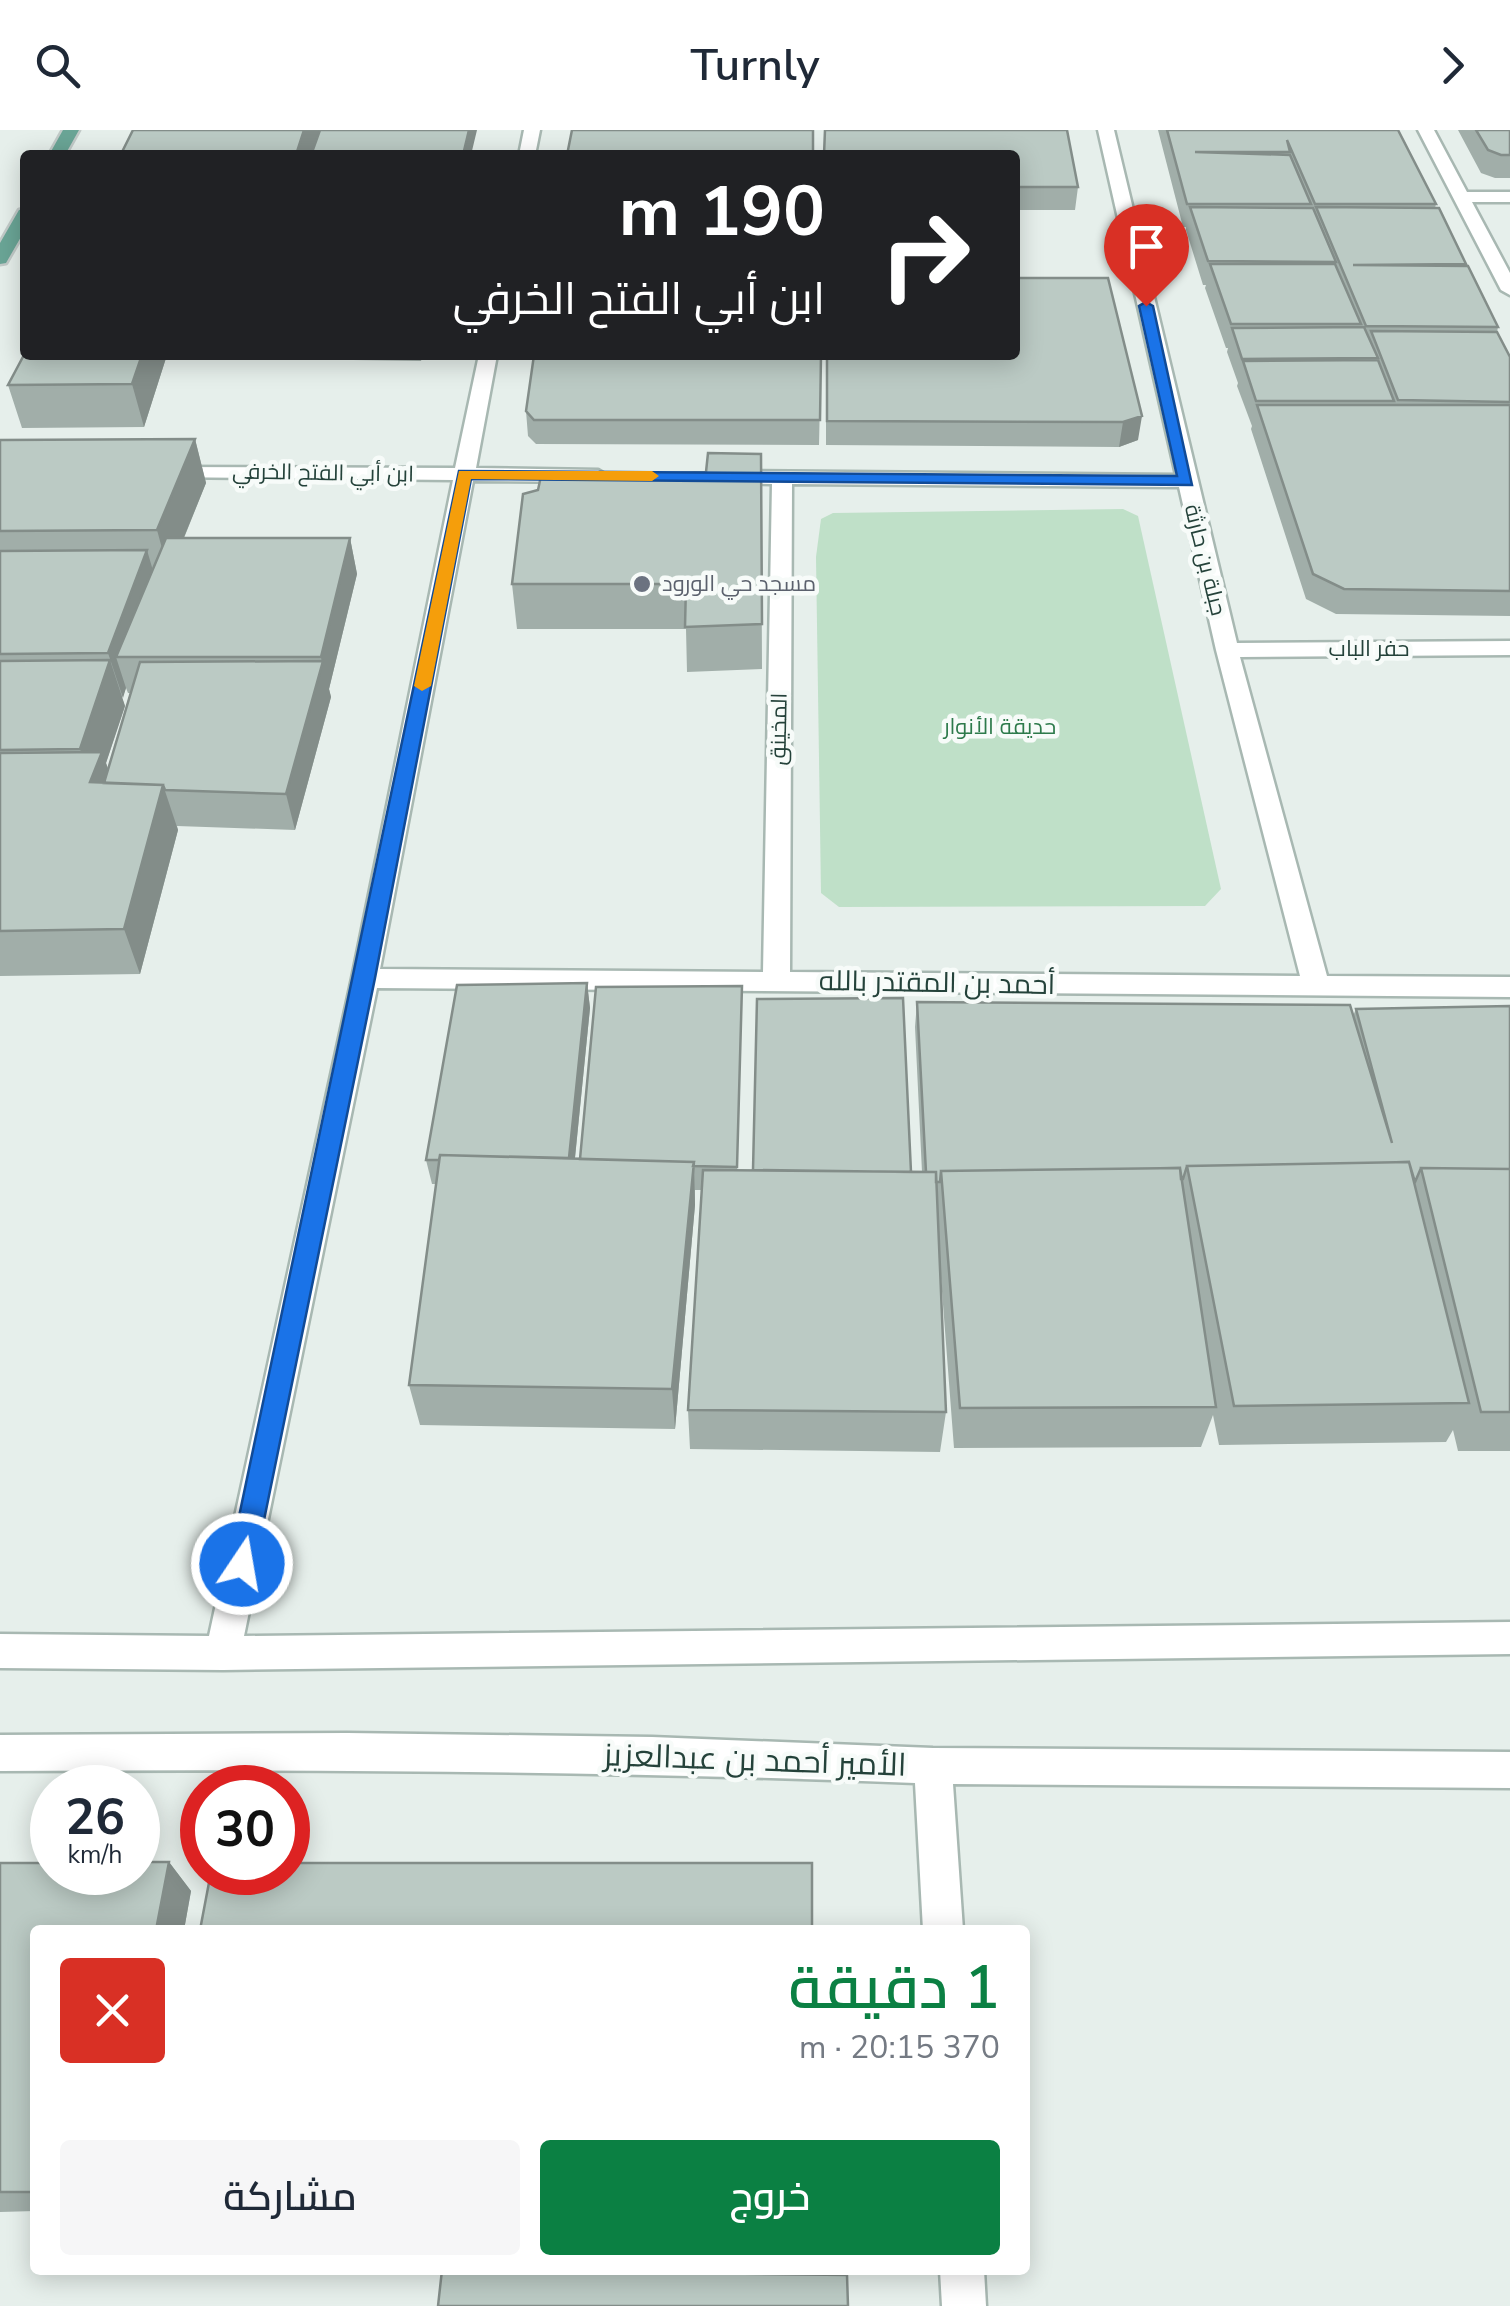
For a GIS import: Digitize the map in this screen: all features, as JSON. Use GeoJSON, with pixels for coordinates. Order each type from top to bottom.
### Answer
{"type":"FeatureCollection","features":[{"type":"Feature","properties":{"kind":"main road"},"geometry":{"type":"LineString","coordinates":[[0,259],[20,223]]}},
{"type":"Feature","properties":{"kind":"street","name":"جبلة بن حارثة"},"geometry":{"type":"LineString","coordinates":[[1106,130],[1227,650],[1316,986]]}},
{"type":"Feature","properties":{"kind":"street"},"geometry":{"type":"LineString","coordinates":[[1426,130],[1510,290]]}},
{"type":"Feature","properties":{"kind":"street"},"geometry":{"type":"LineString","coordinates":[[1460,197],[1510,197]]}},
{"type":"Feature","properties":{"kind":"street"},"geometry":{"type":"LineString","coordinates":[[223,1653],[365,978],[487,360]]}},
{"type":"Feature","properties":{"kind":"street","name":"ابن أبي الفتح الخرفي"},"geometry":{"type":"LineString","coordinates":[[135,471],[623,476]]}},
{"type":"Feature","properties":{"kind":"street"},"geometry":{"type":"LineString","coordinates":[[703,476],[1186,481]]}},
{"type":"Feature","properties":{"kind":"street","name":"المخينق"},"geometry":{"type":"LineString","coordinates":[[776,981],[782,477]]}},
{"type":"Feature","properties":{"kind":"street","name":"حفر الباب"},"geometry":{"type":"LineString","coordinates":[[1227,650],[1510,648]]}},
{"type":"Feature","properties":{"kind":"street","name":"أحمد بن المقتدر بالله"},"geometry":{"type":"LineString","coordinates":[[365,978],[1510,987]]}},
{"type":"Feature","properties":{"kind":"street"},"geometry":{"type":"LineString","coordinates":[[0,1651],[223,1653],[1510,1638]]}},
{"type":"Feature","properties":{"kind":"street","name":"الأمير أحمد بن عبدالعزيز"},"geometry":{"type":"LineString","coordinates":[[0,1753],[347,1751],[652,1755],[933,1766],[1510,1770]]}},
{"type":"Feature","properties":{"kind":"street"},"geometry":{"type":"LineString","coordinates":[[933,1766],[942,1925]]}},
{"type":"Feature","properties":{"kind":"street"},"geometry":{"type":"LineString","coordinates":[[962,2275],[964,2306]]}},
{"type":"Feature","properties":{"kind":"green space","name":"حديقة الأنوار"},"geometry":{"type":"Polygon","coordinates":[[[1123,509],[1138,516],[1221,889],[1205,906],[839,907],[821,893],[816,557],[821,519],[833,513],[1123,509]]]}},
{"type":"Feature","properties":{"kind":"building"},"geometry":{"type":"Polygon","coordinates":[[[133,130],[304,130],[298,150],[123,150],[133,130]]]}},
{"type":"Feature","properties":{"kind":"building"},"geometry":{"type":"Polygon","coordinates":[[[320,130],[469,130],[464,150],[313,150],[320,130]]]}},
{"type":"Feature","properties":{"kind":"building"},"geometry":{"type":"Polygon","coordinates":[[[572,130],[813,130],[813,150],[568,150],[572,130]]]}},
{"type":"Feature","properties":{"kind":"building"},"geometry":{"type":"Polygon","coordinates":[[[825,130],[1067,130],[1078,187],[1020,187],[1020,150],[824,150],[825,130]]]}},
{"type":"Feature","properties":{"kind":"building"},"geometry":{"type":"Polygon","coordinates":[[[1167,130],[1398,130],[1436,204],[1315,204],[1287,140],[1290,152],[1195,152],[1290,155],[1311,204],[1187,204],[1167,130]]]}},
{"type":"Feature","properties":{"kind":"building"},"geometry":{"type":"Polygon","coordinates":[[[1476,130],[1510,130],[1510,155],[1488,150],[1476,130]]]}},
{"type":"Feature","properties":{"kind":"building"},"geometry":{"type":"Polygon","coordinates":[[[1190,207],[1313,208],[1336,262],[1208,261],[1190,207]]]}},
{"type":"Feature","properties":{"kind":"building"},"geometry":{"type":"Polygon","coordinates":[[[1316,207],[1439,208],[1466,264],[1353,265],[1468,266],[1498,327],[1366,326],[1316,207]]]}},
{"type":"Feature","properties":{"kind":"building"},"geometry":{"type":"Polygon","coordinates":[[[1210,264],[1335,264],[1361,324],[1231,324],[1210,264]]]}},
{"type":"Feature","properties":{"kind":"building"},"geometry":{"type":"Polygon","coordinates":[[[1020,278],[1108,278],[1142,416],[1123,422],[827,421],[827,360],[1020,360],[1020,278]]]}},
{"type":"Feature","properties":{"kind":"building"},"geometry":{"type":"Polygon","coordinates":[[[1364,327],[1378,358],[1242,359],[1232,328],[1364,327]]]}},
{"type":"Feature","properties":{"kind":"building"},"geometry":{"type":"Polygon","coordinates":[[[1371,331],[1497,332],[1510,357],[1510,402],[1398,400],[1371,331]]]}},
{"type":"Feature","properties":{"kind":"building"},"geometry":{"type":"Polygon","coordinates":[[[21,360],[140,360],[132,384],[8,385],[21,360]]]}},
{"type":"Feature","properties":{"kind":"building"},"geometry":{"type":"Polygon","coordinates":[[[533,360],[821,360],[820,420],[534,420],[526,411],[533,360]]]}},
{"type":"Feature","properties":{"kind":"building"},"geometry":{"type":"Polygon","coordinates":[[[1378,360],[1394,401],[1256,401],[1243,361],[1378,360]]]}},
{"type":"Feature","properties":{"kind":"building"},"geometry":{"type":"Polygon","coordinates":[[[1257,405],[1510,405],[1510,591],[1344,589],[1313,574],[1257,405]]]}},
{"type":"Feature","properties":{"kind":"building"},"geometry":{"type":"Polygon","coordinates":[[[195,439],[157,530],[0,531],[0,440],[195,439]]]}},
{"type":"Feature","properties":{"kind":"building","name":"مسجد حي الورود"},"geometry":{"type":"Polygon","coordinates":[[[708,453],[761,454],[762,624],[685,627],[686,584],[512,584],[523,494],[538,490],[541,476],[706,472],[708,453]]]}},
{"type":"Feature","properties":{"kind":"building"},"geometry":{"type":"Polygon","coordinates":[[[166,538],[350,538],[321,657],[116,657],[166,538]]]}},
{"type":"Feature","properties":{"kind":"building"},"geometry":{"type":"Polygon","coordinates":[[[147,550],[108,653],[0,654],[0,551],[147,550]]]}},
{"type":"Feature","properties":{"kind":"building"},"geometry":{"type":"Polygon","coordinates":[[[110,660],[80,749],[0,750],[0,661],[110,660]]]}},
{"type":"Feature","properties":{"kind":"building"},"geometry":{"type":"Polygon","coordinates":[[[323,661],[286,794],[165,790],[163,785],[104,783],[140,662],[323,661]]]}},
{"type":"Feature","properties":{"kind":"building"},"geometry":{"type":"Polygon","coordinates":[[[102,752],[90,782],[163,785],[124,929],[0,931],[0,753],[102,752]]]}},
{"type":"Feature","properties":{"kind":"building"},"geometry":{"type":"Polygon","coordinates":[[[587,983],[569,1158],[440,1155],[439,1160],[426,1160],[457,985],[587,983]]]}},
{"type":"Feature","properties":{"kind":"building"},"geometry":{"type":"Polygon","coordinates":[[[742,986],[737,1167],[580,1159],[596,987],[742,986]]]}},
{"type":"Feature","properties":{"kind":"building"},"geometry":{"type":"Polygon","coordinates":[[[903,998],[911,1172],[753,1170],[757,999],[903,998]]]}},
{"type":"Feature","properties":{"kind":"building"},"geometry":{"type":"Polygon","coordinates":[[[917,1002],[1350,1005],[1392,1143],[1356,1009],[1510,1006],[1510,1169],[1421,1168],[1415,1182],[1409,1162],[1187,1166],[1183,1179],[1180,1168],[941,1171],[940,1182],[936,1182],[936,1172],[926,1172],[917,1002]]]}},
{"type":"Feature","properties":{"kind":"building"},"geometry":{"type":"Polygon","coordinates":[[[440,1155],[694,1162],[672,1389],[409,1385],[440,1155]]]}},
{"type":"Feature","properties":{"kind":"building"},"geometry":{"type":"Polygon","coordinates":[[[1409,1162],[1469,1403],[1234,1406],[1187,1166],[1409,1162]]]}},
{"type":"Feature","properties":{"kind":"building"},"geometry":{"type":"Polygon","coordinates":[[[1180,1168],[1216,1407],[960,1408],[941,1171],[1180,1168]]]}},
{"type":"Feature","properties":{"kind":"building"},"geometry":{"type":"Polygon","coordinates":[[[1421,1168],[1510,1169],[1510,1412],[1481,1412],[1421,1168]]]}},
{"type":"Feature","properties":{"kind":"building"},"geometry":{"type":"Polygon","coordinates":[[[703,1170],[936,1172],[946,1412],[688,1410],[703,1170]]]}},
{"type":"Feature","properties":{"kind":"building"},"geometry":{"type":"Polygon","coordinates":[[[160,1862],[169,1862],[157,1925],[30,1925],[30,2192],[0,2192],[0,1863],[30,1863],[30,1895],[160,1895],[160,1862]]]}},
{"type":"Feature","properties":{"kind":"building"},"geometry":{"type":"Polygon","coordinates":[[[310,1863],[812,1863],[812,1925],[201,1925],[207,1895],[310,1895],[310,1863]]]}},
{"type":"Feature","properties":{"kind":"building"},"geometry":{"type":"Polygon","coordinates":[[[441,2275],[847,2275],[848,2306],[438,2306],[441,2275]]]}},
{"type":"Feature","properties":{"kind":"slow traffic"},"geometry":{"type":"LineString","coordinates":[[422,686],[464,474],[652,476]]}},
{"type":"Feature","properties":{"kind":"place","name":"مسجد حي الورود"},"geometry":{"type":"Point","coordinates":[642,584]}},
{"type":"Feature","properties":{"kind":"route"},"geometry":{"type":"LineString","coordinates":[[242,1564],[365,978],[464,474],[1186,481],[1146,306]]}}]}
